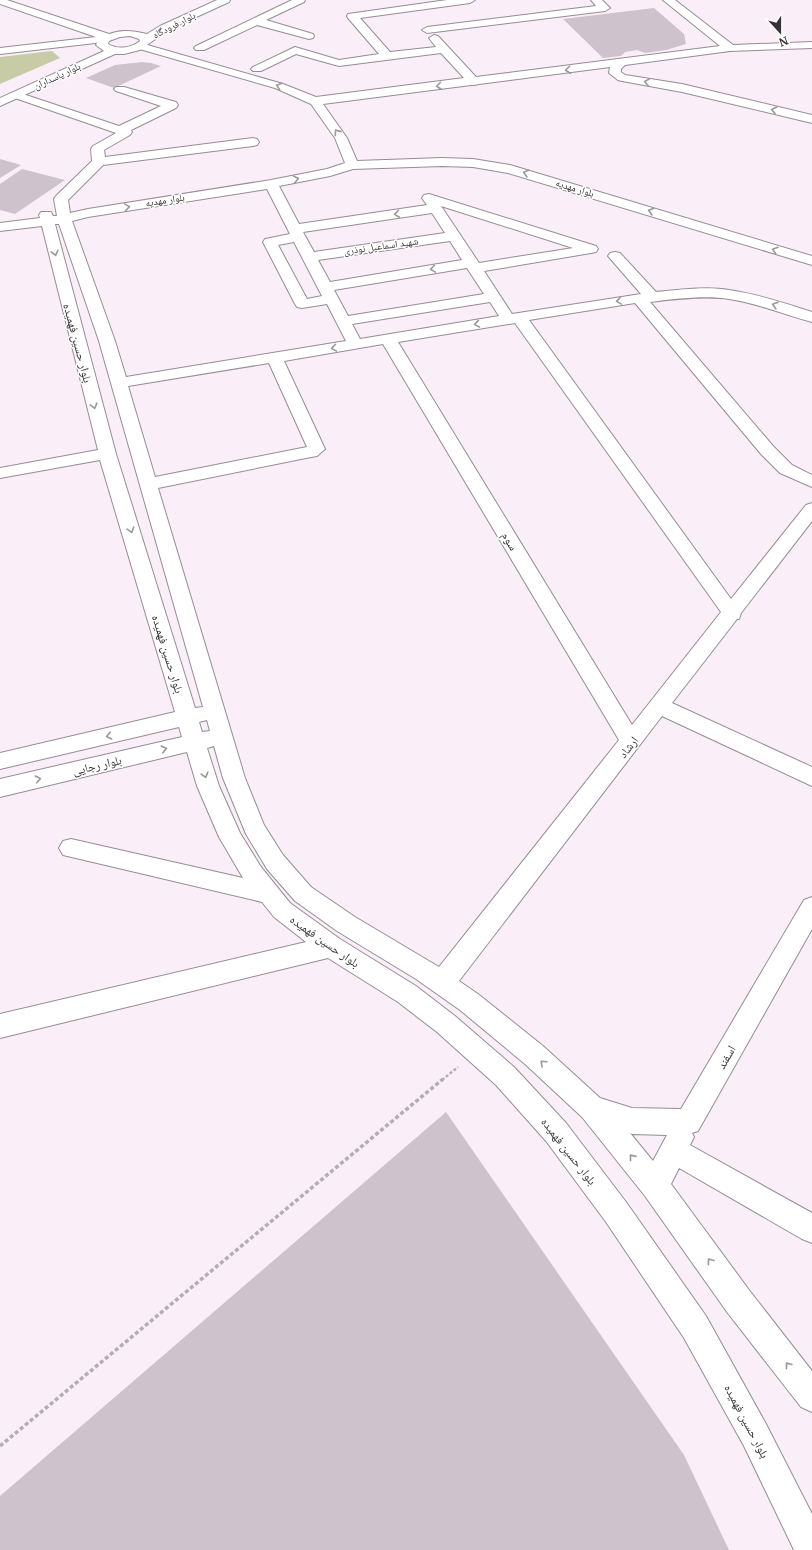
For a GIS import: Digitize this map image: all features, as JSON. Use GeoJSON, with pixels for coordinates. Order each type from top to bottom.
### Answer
{"type":"FeatureCollection","features":[{"type":"Feature","properties":{"kind":"street"},"geometry":{"type":"LineString","coordinates":[[0,12],[35,0]]}},
{"type":"Feature","properties":{"kind":"street","name":"بلوار فرودگاه"},"geometry":{"type":"LineString","coordinates":[[105,40],[148,25],[204,0]]}},
{"type":"Feature","properties":{"kind":"street","name":"بلوار فرودگاه"},"geometry":{"type":"LineString","coordinates":[[143,43],[164,28],[225,0]]}},
{"type":"Feature","properties":{"kind":"street"},"geometry":{"type":"LineString","coordinates":[[200,48],[300,0]]}},
{"type":"Feature","properties":{"kind":"street"},"geometry":{"type":"LineString","coordinates":[[384,0],[409,5],[422,24],[474,82]]}},
{"type":"Feature","properties":{"kind":"street"},"geometry":{"type":"LineString","coordinates":[[387,56],[352,16],[409,5],[470,0]]}},
{"type":"Feature","properties":{"kind":"street"},"geometry":{"type":"LineString","coordinates":[[422,24],[605,8],[596,0]]}},
{"type":"Feature","properties":{"kind":"street"},"geometry":{"type":"LineString","coordinates":[[668,0],[730,48]]}},
{"type":"Feature","properties":{"kind":"street"},"geometry":{"type":"LineString","coordinates":[[0,1],[105,40],[114,50],[128,50],[143,43],[278,86],[315,101],[597,66],[618,68],[730,48],[812,45]]}},
{"type":"Feature","properties":{"kind":"street"},"geometry":{"type":"LineString","coordinates":[[256,21],[309,36]]}},
{"type":"Feature","properties":{"kind":"street"},"geometry":{"type":"LineString","coordinates":[[123,33],[141,35],[143,43]]}},
{"type":"Feature","properties":{"kind":"street"},"geometry":{"type":"LineString","coordinates":[[0,51],[105,40]]}},
{"type":"Feature","properties":{"kind":"street","name":"بلوار پاسداران"},"geometry":{"type":"LineString","coordinates":[[0,91],[105,40]]}},
{"type":"Feature","properties":{"kind":"street"},"geometry":{"type":"LineString","coordinates":[[257,69],[295,50],[339,63],[444,48]]}},
{"type":"Feature","properties":{"kind":"street","name":"بلوار پاسداران"},"geometry":{"type":"LineString","coordinates":[[0,102],[114,50]]}},
{"type":"Feature","properties":{"kind":"street"},"geometry":{"type":"LineString","coordinates":[[339,63],[348,73]]}},
{"type":"Feature","properties":{"kind":"street"},"geometry":{"type":"LineString","coordinates":[[618,68],[622,78],[682,88],[812,119]]}},
{"type":"Feature","properties":{"kind":"street"},"geometry":{"type":"LineString","coordinates":[[120,89],[172,105],[120,130]]}},
{"type":"Feature","properties":{"kind":"street"},"geometry":{"type":"LineString","coordinates":[[16,95],[126,132],[97,149],[99,162]]}},
{"type":"Feature","properties":{"kind":"street"},"geometry":{"type":"LineString","coordinates":[[315,101],[341,138],[352,165]]}},
{"type":"Feature","properties":{"kind":"street"},"geometry":{"type":"LineString","coordinates":[[55,217],[61,199],[99,162],[253,142]]}},
{"type":"Feature","properties":{"kind":"street","name":"بلوار مهدیه"},"geometry":{"type":"LineString","coordinates":[[0,227],[55,217],[271,184],[330,172],[352,165],[442,162],[473,163],[510,169],[812,261]]}},
{"type":"Feature","properties":{"kind":"street","name":"بلوار مهدیه"},"geometry":{"type":"LineString","coordinates":[[330,172],[363,174],[426,170],[456,170],[492,176],[812,272]]}},
{"type":"Feature","properties":{"kind":"street"},"geometry":{"type":"LineString","coordinates":[[271,184],[355,344]]}},
{"type":"Feature","properties":{"kind":"street"},"geometry":{"type":"LineString","coordinates":[[435,208],[296,233],[270,242],[302,304],[328,293],[473,265],[591,249],[429,198],[453,236],[473,265],[494,297],[514,318],[732,614]]}},
{"type":"Feature","properties":{"kind":"street","name":"بلوار مهدیه"},"geometry":{"type":"LineString","coordinates":[[0,218],[55,217]]}},
{"type":"Feature","properties":{"kind":"street","name":"بلوار حسین فهمیده"},"geometry":{"type":"LineString","coordinates":[[55,217],[107,341],[234,778],[254,828],[275,862],[303,894],[346,924],[442,983],[469,1002],[534,1055],[592,1108],[656,1186],[738,1301],[812,1396]]}},
{"type":"Feature","properties":{"kind":"street","name":"بلوار حسین فهمیده"},"geometry":{"type":"LineString","coordinates":[[55,217],[51,239],[107,454],[208,786],[230,837],[253,874],[282,910],[331,947],[407,994],[446,1024],[505,1076],[556,1132],[616,1212],[695,1327],[756,1435],[812,1550]]}},
{"type":"Feature","properties":{"kind":"street","name":"شهید اسماعیل نوذری"},"geometry":{"type":"LineString","coordinates":[[309,257],[453,236]]}},
{"type":"Feature","properties":{"kind":"street"},"geometry":{"type":"LineString","coordinates":[[615,256],[645,298],[766,450],[786,468],[812,482]]}},
{"type":"Feature","properties":{"kind":"street"},"geometry":{"type":"LineString","coordinates":[[119,383],[514,318],[645,298],[683,294],[728,294],[773,304],[812,317]]}},
{"type":"Feature","properties":{"kind":"street"},"geometry":{"type":"LineString","coordinates":[[343,321],[494,297]]}},
{"type":"Feature","properties":{"kind":"street","name":"سوم"},"geometry":{"type":"LineString","coordinates":[[388,339],[631,742]]}},
{"type":"Feature","properties":{"kind":"street"},"geometry":{"type":"LineString","coordinates":[[149,484],[316,450],[274,358]]}},
{"type":"Feature","properties":{"kind":"street"},"geometry":{"type":"LineString","coordinates":[[0,473],[107,454]]}},
{"type":"Feature","properties":{"kind":"street","name":"ارشاد"},"geometry":{"type":"LineString","coordinates":[[442,983],[659,706],[809,519]]}},
{"type":"Feature","properties":{"kind":"street"},"geometry":{"type":"LineString","coordinates":[[659,706],[812,777]]}},
{"type":"Feature","properties":{"kind":"street"},"geometry":{"type":"LineString","coordinates":[[0,761],[215,711]]}},
{"type":"Feature","properties":{"kind":"street","name":"بلوار رجایی"},"geometry":{"type":"LineString","coordinates":[[0,788],[222,736]]}},
{"type":"Feature","properties":{"kind":"street"},"geometry":{"type":"LineString","coordinates":[[71,848],[269,894]]}},
{"type":"Feature","properties":{"kind":"street","name":"اسفند"},"geometry":{"type":"LineString","coordinates":[[656,1186],[688,1122],[812,907]]}},
{"type":"Feature","properties":{"kind":"street"},"geometry":{"type":"LineString","coordinates":[[0,1026],[331,947]]}},
{"type":"Feature","properties":{"kind":"street"},"geometry":{"type":"LineString","coordinates":[[592,1108],[632,1121],[688,1122]]}},
{"type":"Feature","properties":{"kind":"street"},"geometry":{"type":"LineString","coordinates":[[673,1150],[812,1229]]}},
{"type":"Feature","properties":{"kind":"path"},"geometry":{"type":"LineString","coordinates":[[0,1446],[477,1051]]}},
{"type":"Feature","properties":{"kind":"green space"},"geometry":{"type":"Polygon","coordinates":[[[52,51],[60,58],[0,84],[0,57],[52,51]]]}},
{"type":"Feature","properties":{"kind":"building"},"geometry":{"type":"Polygon","coordinates":[[[654,8],[684,34],[686,44],[666,50],[645,53],[637,50],[625,52],[621,56],[603,58],[563,19],[654,8]]]}},
{"type":"Feature","properties":{"kind":"building"},"geometry":{"type":"Polygon","coordinates":[[[142,62],[161,66],[114,88],[86,78],[115,65],[142,62]]]}},
{"type":"Feature","properties":{"kind":"building"},"geometry":{"type":"Polygon","coordinates":[[[0,159],[21,165],[0,178],[0,159]]]}},
{"type":"Feature","properties":{"kind":"building"},"geometry":{"type":"Polygon","coordinates":[[[22,169],[65,180],[15,214],[0,210],[0,184],[22,169]]]}},
{"type":"Feature","properties":{"kind":"building"},"geometry":{"type":"Polygon","coordinates":[[[446,1112],[684,1455],[729,1550],[0,1550],[0,1496],[446,1112]]]}}]}
